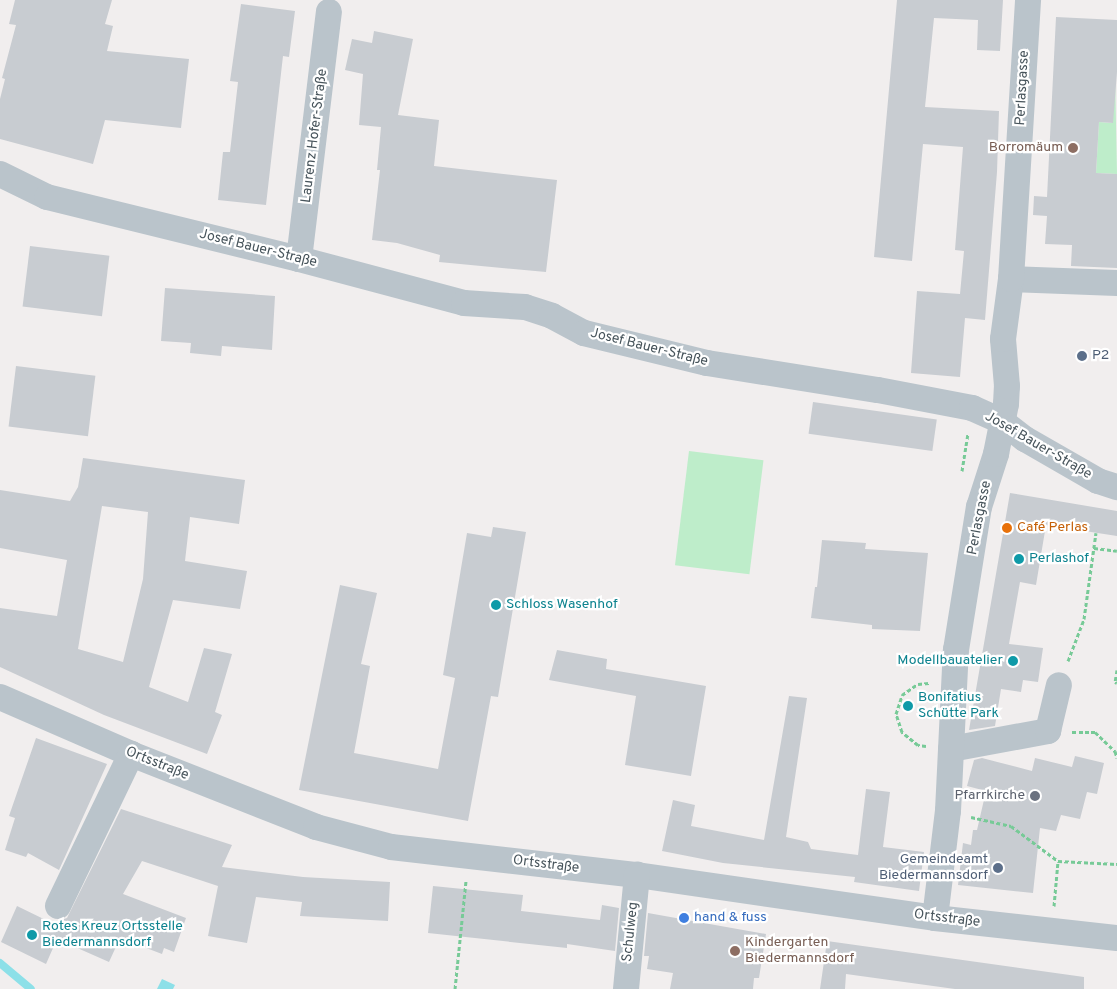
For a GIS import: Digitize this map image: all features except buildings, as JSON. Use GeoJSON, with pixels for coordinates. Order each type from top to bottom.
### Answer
{"type":"FeatureCollection","features":[{"type":"Feature","properties":{"kind":"street","name":"Perlasgasse"},"geometry":{"type":"LineString","coordinates":[[935,918],[948,811],[956,650],[980,507],[996,454],[1003,422],[1007,386],[1003,330],[1011,279],[1028,0]]}},
{"type":"Feature","properties":{"kind":"street","name":"Laurenz Hofer-Straße"},"geometry":{"type":"LineString","coordinates":[[299,259],[329,12]]}},
{"type":"Feature","properties":{"kind":"street","name":"Josef Bauer-Straße"},"geometry":{"type":"LineString","coordinates":[[0,174],[47,197],[299,259],[464,303],[525,307],[552,316],[584,333],[708,364],[878,390],[972,408],[1003,422],[1025,439],[1098,481],[1117,487]]}},
{"type":"Feature","properties":{"kind":"street"},"geometry":{"type":"LineString","coordinates":[[1011,279],[1117,283]]}},
{"type":"Feature","properties":{"kind":"street"},"geometry":{"type":"LineString","coordinates":[[951,749],[1048,731],[1059,685]]}},
{"type":"Feature","properties":{"kind":"street","name":"Ortsstraße"},"geometry":{"type":"LineString","coordinates":[[0,696],[131,754],[316,827],[391,846],[637,875],[935,918],[1117,938]]}},
{"type":"Feature","properties":{"kind":"street"},"geometry":{"type":"LineString","coordinates":[[58,906],[131,754]]}},
{"type":"Feature","properties":{"kind":"street","name":"Schulweg"},"geometry":{"type":"LineString","coordinates":[[626,989],[637,875]]}},
{"type":"Feature","properties":{"kind":"path"},"geometry":{"type":"LineString","coordinates":[[1059,685],[1084,619],[1096,533]]}},
{"type":"Feature","properties":{"kind":"path"},"geometry":{"type":"LineString","coordinates":[[1094,548],[1117,551]]}},
{"type":"Feature","properties":{"kind":"path"},"geometry":{"type":"LineString","coordinates":[[1117,670],[1115,682],[1117,683]]}},
{"type":"Feature","properties":{"kind":"path"},"geometry":{"type":"LineString","coordinates":[[929,683],[918,684],[902,695],[896,714],[902,732],[918,745],[951,749]]}},
{"type":"Feature","properties":{"kind":"path"},"geometry":{"type":"LineString","coordinates":[[1048,731],[1095,732],[1115,751],[1117,758]]}},
{"type":"Feature","properties":{"kind":"path"},"geometry":{"type":"LineString","coordinates":[[948,811],[1011,826],[1058,861],[1117,864]]}},
{"type":"Feature","properties":{"kind":"path"},"geometry":{"type":"LineString","coordinates":[[1052,931],[1058,861]]}},
{"type":"Feature","properties":{"kind":"path"},"geometry":{"type":"LineString","coordinates":[[455,989],[465,890]]}},
{"type":"Feature","properties":{"kind":"green space"},"geometry":{"type":"Polygon","coordinates":[[[1115,72],[1117,174],[1096,173],[1099,122],[1112,123],[1115,72]]]}},
{"type":"Feature","properties":{"kind":"green space"},"geometry":{"type":"Polygon","coordinates":[[[689,451],[763,460],[749,574],[675,565],[689,451]]]}},
{"type":"Feature","properties":{"kind":"water"},"geometry":{"type":"Polygon","coordinates":[[[162,979],[175,985],[173,989],[157,989],[162,979]]]}},
{"type":"Feature","properties":{"kind":"waterway"},"geometry":{"type":"LineString","coordinates":[[0,963],[31,989]]}},
{"type":"Feature","properties":{"kind":"place","name":"Borromäum"},"geometry":{"type":"Point","coordinates":[1073,148]}},
{"type":"Feature","properties":{"kind":"place","name":"P2"},"geometry":{"type":"Point","coordinates":[1082,356]}},
{"type":"Feature","properties":{"kind":"place","name":"Café Perlas"},"geometry":{"type":"Point","coordinates":[1007,528]}},
{"type":"Feature","properties":{"kind":"place","name":"Perlashof"},"geometry":{"type":"Point","coordinates":[1019,559]}},
{"type":"Feature","properties":{"kind":"place","name":"Schloss Wasenhof"},"geometry":{"type":"Point","coordinates":[496,605]}},
{"type":"Feature","properties":{"kind":"place","name":"Modellbauatelier"},"geometry":{"type":"Point","coordinates":[1013,661]}},
{"type":"Feature","properties":{"kind":"place","name":"Bonifatius Schütte Park"},"geometry":{"type":"Point","coordinates":[908,706]}},
{"type":"Feature","properties":{"kind":"place","name":"Pfarrkirche"},"geometry":{"type":"Point","coordinates":[1035,796]}},
{"type":"Feature","properties":{"kind":"place","name":"Gemeindeamt Biedermannsdorf"},"geometry":{"type":"Point","coordinates":[998,868]}},
{"type":"Feature","properties":{"kind":"place","name":"hand & fuss"},"geometry":{"type":"Point","coordinates":[684,918]}},
{"type":"Feature","properties":{"kind":"place","name":"Rotes Kreuz Ortsstelle Biedermannsdorf"},"geometry":{"type":"Point","coordinates":[32,935]}},
{"type":"Feature","properties":{"kind":"place","name":"Kindergarten Biedermannsdorf"},"geometry":{"type":"Point","coordinates":[735,951]}}]}
